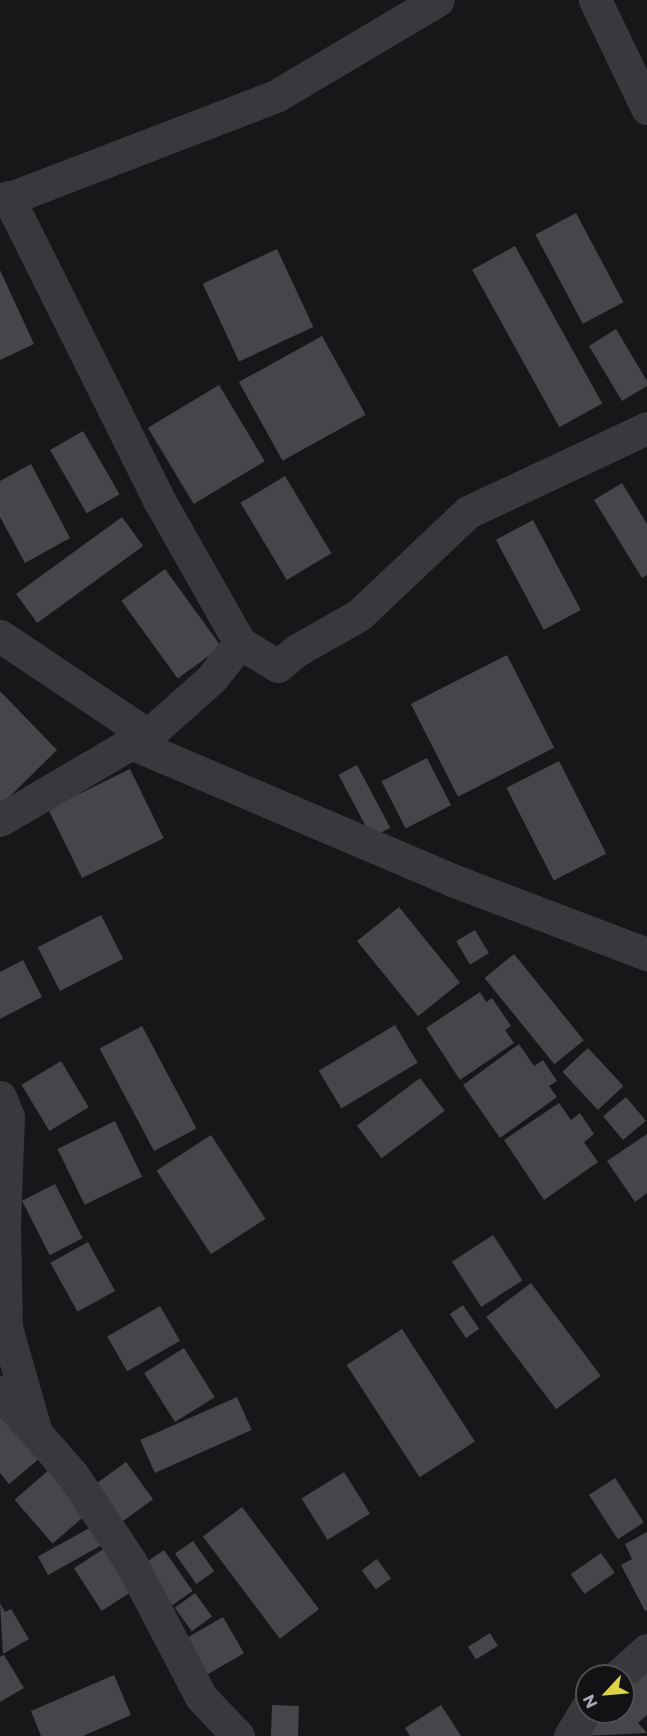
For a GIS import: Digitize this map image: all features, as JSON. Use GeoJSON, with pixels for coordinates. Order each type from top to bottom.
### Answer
{"type":"FeatureCollection","features":[{"type":"Feature","properties":{"kind":"street"},"geometry":{"type":"LineString","coordinates":[[438,0],[276,96],[4,199],[159,500],[240,643],[278,666],[297,650],[359,615],[468,512],[647,428]]}},
{"type":"Feature","properties":{"kind":"street"},"geometry":{"type":"LineString","coordinates":[[595,0],[647,108]]}},
{"type":"Feature","properties":{"kind":"street"},"geometry":{"type":"LineString","coordinates":[[0,636],[140,739],[452,880],[647,954]]}},
{"type":"Feature","properties":{"kind":"street"},"geometry":{"type":"LineString","coordinates":[[0,820],[140,739],[211,679],[240,643]]}},
{"type":"Feature","properties":{"kind":"street"},"geometry":{"type":"LineString","coordinates":[[0,1097],[8,1118],[4,1225],[6,1327],[36,1433]]}},
{"type":"Feature","properties":{"kind":"street"},"geometry":{"type":"LineString","coordinates":[[0,1392],[72,1474],[130,1561],[201,1697],[238,1736]]}},
{"type":"Feature","properties":{"kind":"street"},"geometry":{"type":"LineString","coordinates":[[631,1664],[647,1650]]}},
{"type":"Feature","properties":{"kind":"building"},"geometry":{"type":"Polygon","coordinates":[[[576,213],[623,302],[583,324],[535,235],[576,213]]]}},
{"type":"Feature","properties":{"kind":"building"},"geometry":{"type":"Polygon","coordinates":[[[515,246],[602,403],[559,427],[472,270],[515,246]]]}},
{"type":"Feature","properties":{"kind":"building"},"geometry":{"type":"Polygon","coordinates":[[[277,249],[313,327],[239,362],[203,284],[277,249]]]}},
{"type":"Feature","properties":{"kind":"building"},"geometry":{"type":"Polygon","coordinates":[[[0,270],[34,344],[0,360],[0,270]]]}},
{"type":"Feature","properties":{"kind":"building"},"geometry":{"type":"Polygon","coordinates":[[[616,329],[647,381],[647,386],[622,401],[589,346],[616,329]]]}},
{"type":"Feature","properties":{"kind":"building"},"geometry":{"type":"Polygon","coordinates":[[[322,336],[366,415],[283,461],[239,382],[322,336]]]}},
{"type":"Feature","properties":{"kind":"building"},"geometry":{"type":"Polygon","coordinates":[[[219,385],[265,461],[194,504],[148,428],[219,385]]]}},
{"type":"Feature","properties":{"kind":"building"},"geometry":{"type":"Polygon","coordinates":[[[83,431],[120,494],[87,513],[50,450],[83,431]]]}},
{"type":"Feature","properties":{"kind":"building"},"geometry":{"type":"Polygon","coordinates":[[[31,464],[70,538],[25,563],[0,517],[0,481],[31,464]]]}},
{"type":"Feature","properties":{"kind":"building"},"geometry":{"type":"Polygon","coordinates":[[[285,476],[331,553],[287,580],[240,503],[285,476]]]}},
{"type":"Feature","properties":{"kind":"building"},"geometry":{"type":"Polygon","coordinates":[[[622,483],[647,524],[647,575],[642,578],[594,500],[622,483]]]}},
{"type":"Feature","properties":{"kind":"building"},"geometry":{"type":"Polygon","coordinates":[[[122,517],[143,546],[37,623],[16,594],[122,517]]]}},
{"type":"Feature","properties":{"kind":"building"},"geometry":{"type":"Polygon","coordinates":[[[533,520],[581,610],[544,630],[496,540],[533,520]]]}},
{"type":"Feature","properties":{"kind":"building"},"geometry":{"type":"Polygon","coordinates":[[[165,569],[221,647],[178,678],[121,601],[165,569]]]}},
{"type":"Feature","properties":{"kind":"building"},"geometry":{"type":"Polygon","coordinates":[[[507,655],[554,748],[458,797],[411,704],[507,655]]]}},
{"type":"Feature","properties":{"kind":"building"},"geometry":{"type":"Polygon","coordinates":[[[0,691],[57,750],[0,806],[0,691]]]}},
{"type":"Feature","properties":{"kind":"building"},"geometry":{"type":"Polygon","coordinates":[[[427,758],[451,805],[406,828],[382,781],[427,758]]]}},
{"type":"Feature","properties":{"kind":"building"},"geometry":{"type":"Polygon","coordinates":[[[559,761],[606,854],[554,880],[506,788],[559,761]]]}},
{"type":"Feature","properties":{"kind":"building"},"geometry":{"type":"Polygon","coordinates":[[[357,765],[390,828],[372,838],[338,775],[357,765]]]}},
{"type":"Feature","properties":{"kind":"building"},"geometry":{"type":"Polygon","coordinates":[[[130,769],[164,838],[82,878],[48,809],[130,769]]]}},
{"type":"Feature","properties":{"kind":"building"},"geometry":{"type":"Polygon","coordinates":[[[399,907],[460,982],[418,1016],[357,941],[399,907]]]}},
{"type":"Feature","properties":{"kind":"building"},"geometry":{"type":"Polygon","coordinates":[[[101,915],[123,959],[60,991],[38,947],[101,915]]]}},
{"type":"Feature","properties":{"kind":"building"},"geometry":{"type":"Polygon","coordinates":[[[475,930],[489,953],[470,964],[456,941],[475,930]]]}},
{"type":"Feature","properties":{"kind":"building"},"geometry":{"type":"Polygon","coordinates":[[[514,954],[584,1040],[554,1064],[484,978],[514,954]]]}},
{"type":"Feature","properties":{"kind":"building"},"geometry":{"type":"Polygon","coordinates":[[[23,960],[42,997],[0,1019],[0,972],[23,960]]]}},
{"type":"Feature","properties":{"kind":"building"},"geometry":{"type":"Polygon","coordinates":[[[480,992],[486,1002],[492,998],[511,1026],[505,1030],[514,1043],[460,1080],[426,1028],[480,992]]]}},
{"type":"Feature","properties":{"kind":"building"},"geometry":{"type":"Polygon","coordinates":[[[395,1025],[418,1063],[341,1109],[319,1071],[395,1025]]]}},
{"type":"Feature","properties":{"kind":"building"},"geometry":{"type":"Polygon","coordinates":[[[142,1026],[196,1128],[154,1151],[100,1049],[142,1026]]]}},
{"type":"Feature","properties":{"kind":"building"},"geometry":{"type":"Polygon","coordinates":[[[519,1044],[534,1066],[543,1060],[557,1081],[549,1086],[557,1097],[500,1138],[463,1085],[519,1044]]]}},
{"type":"Feature","properties":{"kind":"building"},"geometry":{"type":"Polygon","coordinates":[[[588,1048],[623,1086],[598,1110],[562,1072],[588,1048]]]}},
{"type":"Feature","properties":{"kind":"building"},"geometry":{"type":"Polygon","coordinates":[[[61,1061],[89,1107],[49,1131],[22,1085],[61,1061]]]}},
{"type":"Feature","properties":{"kind":"building"},"geometry":{"type":"Polygon","coordinates":[[[420,1078],[445,1111],[382,1158],[357,1126],[420,1078]]]}},
{"type":"Feature","properties":{"kind":"building"},"geometry":{"type":"Polygon","coordinates":[[[626,1097],[646,1121],[623,1140],[603,1116],[626,1097]]]}},
{"type":"Feature","properties":{"kind":"building"},"geometry":{"type":"Polygon","coordinates":[[[559,1103],[571,1120],[580,1113],[594,1134],[584,1142],[598,1162],[544,1200],[504,1140],[559,1103]]]}},
{"type":"Feature","properties":{"kind":"building"},"geometry":{"type":"Polygon","coordinates":[[[115,1121],[142,1177],[85,1205],[57,1149],[115,1121]]]}},
{"type":"Feature","properties":{"kind":"building"},"geometry":{"type":"Polygon","coordinates":[[[647,1134],[647,1193],[635,1202],[607,1161],[647,1134]]]}},
{"type":"Feature","properties":{"kind":"building"},"geometry":{"type":"Polygon","coordinates":[[[211,1135],[265,1219],[211,1254],[156,1170],[211,1135]]]}},
{"type":"Feature","properties":{"kind":"building"},"geometry":{"type":"Polygon","coordinates":[[[55,1184],[83,1238],[50,1255],[22,1201],[55,1184]]]}},
{"type":"Feature","properties":{"kind":"building"},"geometry":{"type":"Polygon","coordinates":[[[493,1235],[522,1280],[481,1307],[452,1262],[493,1235]]]}},
{"type":"Feature","properties":{"kind":"building"},"geometry":{"type":"Polygon","coordinates":[[[88,1242],[115,1291],[78,1312],[50,1263],[88,1242]]]}},
{"type":"Feature","properties":{"kind":"building"},"geometry":{"type":"Polygon","coordinates":[[[531,1283],[601,1376],[556,1409],[486,1317],[531,1283]]]}},
{"type":"Feature","properties":{"kind":"building"},"geometry":{"type":"Polygon","coordinates":[[[463,1305],[479,1329],[466,1338],[450,1314],[463,1305]]]}},
{"type":"Feature","properties":{"kind":"building"},"geometry":{"type":"Polygon","coordinates":[[[160,1306],[180,1341],[127,1371],[107,1336],[160,1306]]]}},
{"type":"Feature","properties":{"kind":"building"},"geometry":{"type":"Polygon","coordinates":[[[402,1329],[475,1441],[420,1477],[347,1365],[402,1329]]]}},
{"type":"Feature","properties":{"kind":"building"},"geometry":{"type":"Polygon","coordinates":[[[184,1348],[215,1397],[175,1422],[144,1373],[184,1348]]]}},
{"type":"Feature","properties":{"kind":"building"},"geometry":{"type":"Polygon","coordinates":[[[237,1397],[252,1430],[155,1473],[140,1440],[237,1397]]]}},
{"type":"Feature","properties":{"kind":"building"},"geometry":{"type":"Polygon","coordinates":[[[0,1411],[39,1459],[9,1484],[0,1473],[0,1411]]]}},
{"type":"Feature","properties":{"kind":"building"},"geometry":{"type":"Polygon","coordinates":[[[126,1462],[153,1499],[117,1526],[90,1488],[126,1462]]]}},
{"type":"Feature","properties":{"kind":"building"},"geometry":{"type":"Polygon","coordinates":[[[50,1469],[88,1513],[53,1544],[15,1500],[50,1469]]]}},
{"type":"Feature","properties":{"kind":"building"},"geometry":{"type":"Polygon","coordinates":[[[344,1472],[370,1514],[328,1540],[302,1498],[344,1472]]]}},
{"type":"Feature","properties":{"kind":"building"},"geometry":{"type":"Polygon","coordinates":[[[615,1478],[644,1522],[618,1539],[589,1495],[615,1478]]]}},
{"type":"Feature","properties":{"kind":"building"},"geometry":{"type":"Polygon","coordinates":[[[242,1507],[319,1609],[280,1639],[203,1536],[242,1507]]]}},
{"type":"Feature","properties":{"kind":"building"},"geometry":{"type":"Polygon","coordinates":[[[93,1526],[103,1544],[48,1575],[38,1557],[93,1526]]]}},
{"type":"Feature","properties":{"kind":"building"},"geometry":{"type":"Polygon","coordinates":[[[647,1532],[647,1610],[645,1611],[621,1565],[632,1559],[625,1544],[647,1532]]]}},
{"type":"Feature","properties":{"kind":"building"},"geometry":{"type":"Polygon","coordinates":[[[193,1541],[214,1571],[196,1584],[175,1554],[193,1541]]]}},
{"type":"Feature","properties":{"kind":"building"},"geometry":{"type":"Polygon","coordinates":[[[105,1548],[133,1591],[102,1611],[74,1568],[105,1548]]]}},
{"type":"Feature","properties":{"kind":"building"},"geometry":{"type":"Polygon","coordinates":[[[164,1550],[193,1591],[172,1605],[144,1564],[164,1550]]]}},
{"type":"Feature","properties":{"kind":"building"},"geometry":{"type":"Polygon","coordinates":[[[601,1553],[615,1573],[584,1594],[571,1574],[601,1553]]]}},
{"type":"Feature","properties":{"kind":"building"},"geometry":{"type":"Polygon","coordinates":[[[377,1559],[391,1578],[376,1590],[362,1570],[377,1559]]]}},
{"type":"Feature","properties":{"kind":"building"},"geometry":{"type":"Polygon","coordinates":[[[195,1593],[212,1616],[192,1631],[175,1608],[195,1593]]]}},
{"type":"Feature","properties":{"kind":"building"},"geometry":{"type":"Polygon","coordinates":[[[0,1603],[5,1612],[11,1609],[29,1639],[3,1654],[0,1603]]]}},
{"type":"Feature","properties":{"kind":"building"},"geometry":{"type":"Polygon","coordinates":[[[223,1617],[244,1653],[202,1678],[181,1642],[223,1617]]]}},
{"type":"Feature","properties":{"kind":"building"},"geometry":{"type":"Polygon","coordinates":[[[490,1633],[498,1646],[476,1659],[468,1647],[490,1633]]]}},
{"type":"Feature","properties":{"kind":"building"},"geometry":{"type":"Polygon","coordinates":[[[4,1655],[24,1688],[0,1702],[0,1657],[4,1655]]]}},
{"type":"Feature","properties":{"kind":"building"},"geometry":{"type":"Polygon","coordinates":[[[647,1666],[647,1715],[638,1723],[647,1733],[583,1736],[590,1724],[635,1724],[635,1677],[647,1666]]]}},
{"type":"Feature","properties":{"kind":"building"},"geometry":{"type":"Polygon","coordinates":[[[114,1675],[131,1715],[83,1736],[41,1736],[31,1711],[114,1675]]]}},
{"type":"Feature","properties":{"kind":"building"},"geometry":{"type":"Polygon","coordinates":[[[272,1705],[299,1706],[298,1736],[271,1736],[272,1705]]]}},
{"type":"Feature","properties":{"kind":"building"},"geometry":{"type":"Polygon","coordinates":[[[441,1705],[461,1736],[410,1736],[405,1728],[441,1705]]]}}]}
